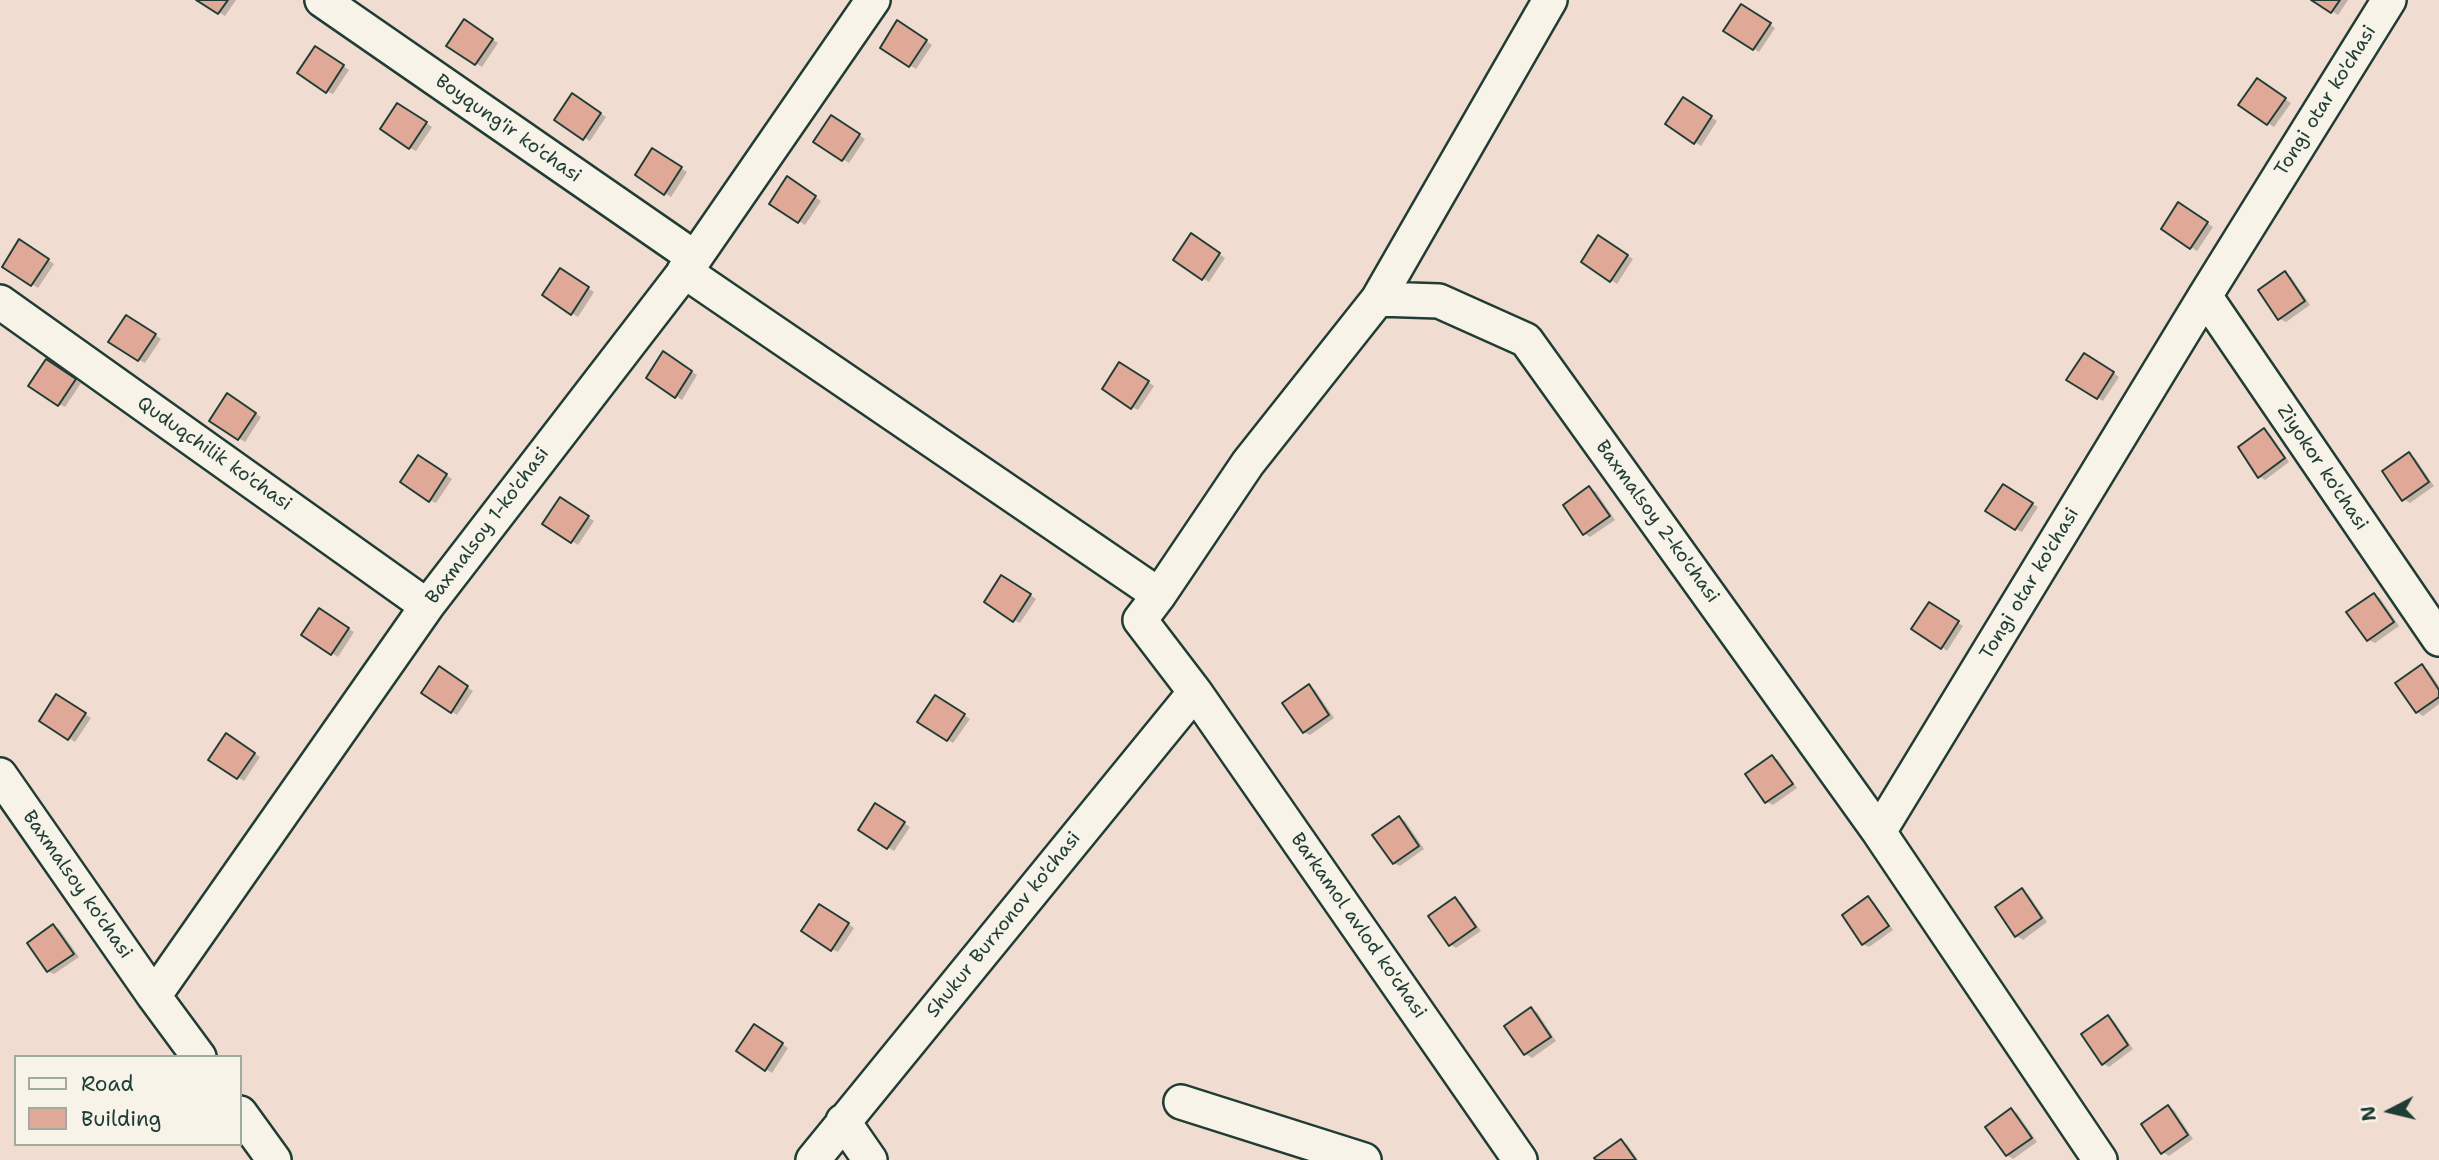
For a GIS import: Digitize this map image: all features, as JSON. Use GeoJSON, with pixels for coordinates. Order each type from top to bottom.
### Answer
{"type":"FeatureCollection","features":[{"type":"Feature","properties":{"kind":"street","name":"Boyqung'ir ko'chasi"},"geometry":{"type":"LineString","coordinates":[[322,0],[1159,595]]}},
{"type":"Feature","properties":{"kind":"street","name":"Baxmalsoy 1-ko'chasi"},"geometry":{"type":"LineString","coordinates":[[154,996],[427,606],[690,264],[873,0]]}},
{"type":"Feature","properties":{"kind":"street"},"geometry":{"type":"LineString","coordinates":[[1195,692],[1140,620],[1248,463],[1378,299],[1550,0]]}},
{"type":"Feature","properties":{"kind":"street","name":"Tongi otar ko'chasi"},"geometry":{"type":"LineString","coordinates":[[1880,832],[2205,296],[2389,0]]}},
{"type":"Feature","properties":{"kind":"street","name":"Ziyokor ko'chasi"},"geometry":{"type":"LineString","coordinates":[[2205,296],[2439,639]]}},
{"type":"Feature","properties":{"kind":"street","name":"Baxmalsoy 2-ko'chasi"},"geometry":{"type":"LineString","coordinates":[[1378,299],[1439,300],[1526,340],[1880,832]]}},
{"type":"Feature","properties":{"kind":"street","name":"Quduqchilik ko'chasi"},"geometry":{"type":"LineString","coordinates":[[0,302],[427,606]]}},
{"type":"Feature","properties":{"kind":"street","name":"Shukur Burxonov ko'chasi"},"geometry":{"type":"LineString","coordinates":[[813,1160],[1195,692]]}},
{"type":"Feature","properties":{"kind":"street","name":"Barkamol avlod ko'chasi"},"geometry":{"type":"LineString","coordinates":[[1195,692],[1520,1160]]}},
{"type":"Feature","properties":{"kind":"street","name":"Baхmalsoy ko'chasi"},"geometry":{"type":"LineString","coordinates":[[0,775],[154,996]]}},
{"type":"Feature","properties":{"kind":"street"},"geometry":{"type":"LineString","coordinates":[[1880,832],[2100,1160]]}},
{"type":"Feature","properties":{"kind":"street"},"geometry":{"type":"LineString","coordinates":[[154,996],[198,1055]]}},
{"type":"Feature","properties":{"kind":"street"},"geometry":{"type":"LineString","coordinates":[[1181,1101],[1364,1160]]}},
{"type":"Feature","properties":{"kind":"street"},"geometry":{"type":"LineString","coordinates":[[242,1116],[274,1160]]}},
{"type":"Feature","properties":{"kind":"street"},"geometry":{"type":"LineString","coordinates":[[844,1121],[870,1160]]}},
{"type":"Feature","properties":{"kind":"building"},"geometry":{"type":"Polygon","coordinates":[[[196,0],[228,0],[218,14],[196,0]]]}},
{"type":"Feature","properties":{"kind":"building"},"geometry":{"type":"Polygon","coordinates":[[[2311,0],[2340,0],[2331,13],[2311,0]]]}},
{"type":"Feature","properties":{"kind":"building"},"geometry":{"type":"Polygon","coordinates":[[[1741,4],[1771,23],[1753,50],[1723,31],[1741,4]]]}},
{"type":"Feature","properties":{"kind":"building"},"geometry":{"type":"Polygon","coordinates":[[[464,19],[493,39],[475,65],[446,46],[464,19]]]}},
{"type":"Feature","properties":{"kind":"building"},"geometry":{"type":"Polygon","coordinates":[[[897,20],[927,40],[909,67],[880,48],[897,20]]]}},
{"type":"Feature","properties":{"kind":"building"},"geometry":{"type":"Polygon","coordinates":[[[315,46],[344,65],[326,93],[297,73],[315,46]]]}},
{"type":"Feature","properties":{"kind":"building"},"geometry":{"type":"Polygon","coordinates":[[[2257,78],[2286,98],[2267,125],[2238,105],[2257,78]]]}},
{"type":"Feature","properties":{"kind":"building"},"geometry":{"type":"Polygon","coordinates":[[[572,93],[601,113],[583,140],[554,120],[572,93]]]}},
{"type":"Feature","properties":{"kind":"building"},"geometry":{"type":"Polygon","coordinates":[[[1683,97],[1712,116],[1694,144],[1665,124],[1683,97]]]}},
{"type":"Feature","properties":{"kind":"building"},"geometry":{"type":"Polygon","coordinates":[[[397,103],[427,122],[409,149],[380,129],[397,103]]]}},
{"type":"Feature","properties":{"kind":"building"},"geometry":{"type":"Polygon","coordinates":[[[831,115],[860,134],[842,161],[813,142],[831,115]]]}},
{"type":"Feature","properties":{"kind":"building"},"geometry":{"type":"Polygon","coordinates":[[[652,148],[682,167],[664,195],[635,175],[652,148]]]}},
{"type":"Feature","properties":{"kind":"building"},"geometry":{"type":"Polygon","coordinates":[[[787,176],[816,196],[798,223],[769,204],[787,176]]]}},
{"type":"Feature","properties":{"kind":"building"},"geometry":{"type":"Polygon","coordinates":[[[2178,202],[2208,222],[2190,249],[2161,229],[2178,202]]]}},
{"type":"Feature","properties":{"kind":"building"},"geometry":{"type":"Polygon","coordinates":[[[1191,233],[1220,253],[1202,280],[1173,260],[1191,233]]]}},
{"type":"Feature","properties":{"kind":"building"},"geometry":{"type":"Polygon","coordinates":[[[1598,235],[1628,255],[1610,282],[1581,262],[1598,235]]]}},
{"type":"Feature","properties":{"kind":"building"},"geometry":{"type":"Polygon","coordinates":[[[19,239],[49,259],[31,286],[2,267],[19,239]]]}},
{"type":"Feature","properties":{"kind":"building"},"geometry":{"type":"Polygon","coordinates":[[[560,268],[589,287],[571,315],[542,295],[560,268]]]}},
{"type":"Feature","properties":{"kind":"building"},"geometry":{"type":"Polygon","coordinates":[[[2285,271],[2305,301],[2278,320],[2258,290],[2285,271]]]}},
{"type":"Feature","properties":{"kind":"building"},"geometry":{"type":"Polygon","coordinates":[[[126,315],[156,334],[138,361],[108,342],[126,315]]]}},
{"type":"Feature","properties":{"kind":"building"},"geometry":{"type":"Polygon","coordinates":[[[663,351],[692,371],[675,398],[646,378],[663,351]]]}},
{"type":"Feature","properties":{"kind":"building"},"geometry":{"type":"Polygon","coordinates":[[[2084,353],[2114,372],[2097,399],[2066,380],[2084,353]]]}},
{"type":"Feature","properties":{"kind":"building"},"geometry":{"type":"Polygon","coordinates":[[[46,359],[76,379],[58,406],[28,386],[46,359]]]}},
{"type":"Feature","properties":{"kind":"building"},"geometry":{"type":"Polygon","coordinates":[[[1119,362],[1149,381],[1131,409],[1102,389],[1119,362]]]}},
{"type":"Feature","properties":{"kind":"building"},"geometry":{"type":"Polygon","coordinates":[[[227,393],[256,413],[238,440],[209,421],[227,393]]]}},
{"type":"Feature","properties":{"kind":"building"},"geometry":{"type":"Polygon","coordinates":[[[2264,428],[2285,458],[2258,478],[2238,447],[2264,428]]]}},
{"type":"Feature","properties":{"kind":"building"},"geometry":{"type":"Polygon","coordinates":[[[2409,452],[2429,482],[2402,501],[2382,471],[2409,452]]]}},
{"type":"Feature","properties":{"kind":"building"},"geometry":{"type":"Polygon","coordinates":[[[418,455],[447,474],[429,502],[400,482],[418,455]]]}},
{"type":"Feature","properties":{"kind":"building"},"geometry":{"type":"Polygon","coordinates":[[[2003,484],[2033,503],[2015,530],[1985,511],[2003,484]]]}},
{"type":"Feature","properties":{"kind":"building"},"geometry":{"type":"Polygon","coordinates":[[[1589,486],[1610,516],[1583,535],[1563,505],[1589,486]]]}},
{"type":"Feature","properties":{"kind":"building"},"geometry":{"type":"Polygon","coordinates":[[[560,497],[589,516],[571,543],[542,524],[560,497]]]}},
{"type":"Feature","properties":{"kind":"building"},"geometry":{"type":"Polygon","coordinates":[[[1001,575],[1031,594],[1013,622],[984,602],[1001,575]]]}},
{"type":"Feature","properties":{"kind":"building"},"geometry":{"type":"Polygon","coordinates":[[[2374,593],[2394,622],[2367,641],[2346,612],[2374,593]]]}},
{"type":"Feature","properties":{"kind":"building"},"geometry":{"type":"Polygon","coordinates":[[[1929,602],[1959,621],[1941,649],[1911,629],[1929,602]]]}},
{"type":"Feature","properties":{"kind":"building"},"geometry":{"type":"Polygon","coordinates":[[[319,608],[349,628],[331,655],[301,635],[319,608]]]}},
{"type":"Feature","properties":{"kind":"building"},"geometry":{"type":"Polygon","coordinates":[[[2422,664],[2439,690],[2439,697],[2416,713],[2395,683],[2422,664]]]}},
{"type":"Feature","properties":{"kind":"building"},"geometry":{"type":"Polygon","coordinates":[[[439,666],[468,686],[451,713],[421,693],[439,666]]]}},
{"type":"Feature","properties":{"kind":"building"},"geometry":{"type":"Polygon","coordinates":[[[1309,684],[1329,715],[1303,733],[1282,703],[1309,684]]]}},
{"type":"Feature","properties":{"kind":"building"},"geometry":{"type":"Polygon","coordinates":[[[56,694],[86,713],[68,740],[39,721],[56,694]]]}},
{"type":"Feature","properties":{"kind":"building"},"geometry":{"type":"Polygon","coordinates":[[[935,695],[965,714],[947,741],[917,722],[935,695]]]}},
{"type":"Feature","properties":{"kind":"building"},"geometry":{"type":"Polygon","coordinates":[[[226,733],[255,753],[237,779],[208,760],[226,733]]]}},
{"type":"Feature","properties":{"kind":"building"},"geometry":{"type":"Polygon","coordinates":[[[1772,755],[1793,784],[1765,803],[1745,774],[1772,755]]]}},
{"type":"Feature","properties":{"kind":"building"},"geometry":{"type":"Polygon","coordinates":[[[875,803],[905,822],[887,849],[858,830],[875,803]]]}},
{"type":"Feature","properties":{"kind":"building"},"geometry":{"type":"Polygon","coordinates":[[[1399,816],[1419,846],[1393,864],[1372,835],[1399,816]]]}},
{"type":"Feature","properties":{"kind":"building"},"geometry":{"type":"Polygon","coordinates":[[[2022,888],[2042,918],[2015,937],[1995,907],[2022,888]]]}},
{"type":"Feature","properties":{"kind":"building"},"geometry":{"type":"Polygon","coordinates":[[[1868,896],[1889,926],[1862,945],[1842,915],[1868,896]]]}},
{"type":"Feature","properties":{"kind":"building"},"geometry":{"type":"Polygon","coordinates":[[[1455,897],[1476,927],[1449,946],[1428,916],[1455,897]]]}},
{"type":"Feature","properties":{"kind":"building"},"geometry":{"type":"Polygon","coordinates":[[[819,904],[849,923],[831,951],[801,931],[819,904]]]}},
{"type":"Feature","properties":{"kind":"building"},"geometry":{"type":"Polygon","coordinates":[[[53,924],[74,954],[47,972],[27,943],[53,924]]]}},
{"type":"Feature","properties":{"kind":"building"},"geometry":{"type":"Polygon","coordinates":[[[1531,1007],[1551,1037],[1524,1055],[1504,1026],[1531,1007]]]}},
{"type":"Feature","properties":{"kind":"building"},"geometry":{"type":"Polygon","coordinates":[[[2108,1015],[2128,1045],[2102,1065],[2081,1034],[2108,1015]]]}},
{"type":"Feature","properties":{"kind":"building"},"geometry":{"type":"Polygon","coordinates":[[[754,1024],[783,1043],[765,1071],[736,1051],[754,1024]]]}},
{"type":"Feature","properties":{"kind":"building"},"geometry":{"type":"Polygon","coordinates":[[[2168,1105],[2188,1135],[2161,1154],[2141,1124],[2168,1105]]]}},
{"type":"Feature","properties":{"kind":"building"},"geometry":{"type":"Polygon","coordinates":[[[2011,1108],[2032,1138],[2006,1156],[1985,1127],[2011,1108]]]}},
{"type":"Feature","properties":{"kind":"building"},"geometry":{"type":"Polygon","coordinates":[[[1621,1139],[1636,1160],[1594,1158],[1621,1139]]]}}]}
